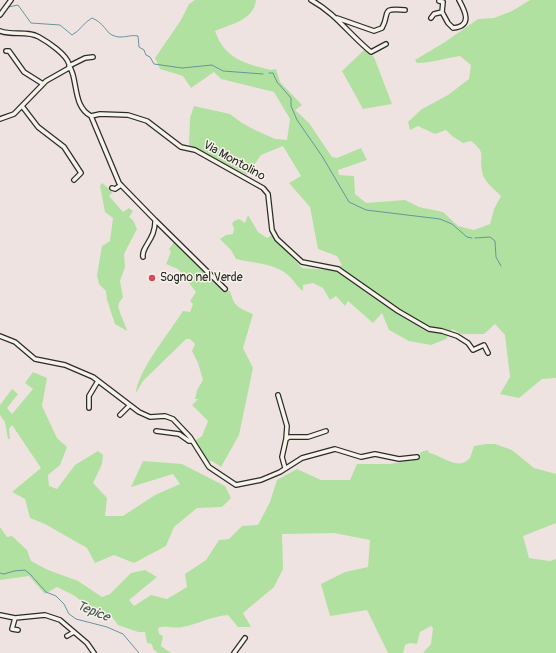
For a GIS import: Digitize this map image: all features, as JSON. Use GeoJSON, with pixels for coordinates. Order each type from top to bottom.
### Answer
{"type":"FeatureCollection","features":[{"type":"Feature","properties":{"kind":"street"},"geometry":{"type":"LineString","coordinates":[[0,15],[11,0]]}},
{"type":"Feature","properties":{"kind":"street"},"geometry":{"type":"LineString","coordinates":[[311,0],[336,18],[356,40],[371,52],[386,44]]}},
{"type":"Feature","properties":{"kind":"street"},"geometry":{"type":"LineString","coordinates":[[439,1],[443,2],[444,6],[442,12],[448,23],[453,28],[459,27],[464,23],[466,17],[466,12],[459,0]]}},
{"type":"Feature","properties":{"kind":"street"},"geometry":{"type":"LineString","coordinates":[[336,18],[374,31],[382,28],[388,10],[393,8],[405,10]]}},
{"type":"Feature","properties":{"kind":"street"},"geometry":{"type":"LineString","coordinates":[[431,18],[434,14],[442,12]]}},
{"type":"Feature","properties":{"kind":"street"},"geometry":{"type":"LineString","coordinates":[[0,31],[10,34],[24,34],[40,37],[64,57],[73,73],[79,102],[84,112],[91,116],[113,170],[121,185],[225,289]]}},
{"type":"Feature","properties":{"kind":"street"},"geometry":{"type":"LineString","coordinates":[[6,51],[9,51],[24,72],[44,84]]}},
{"type":"Feature","properties":{"kind":"street"},"geometry":{"type":"LineString","coordinates":[[0,119],[14,114],[51,77],[85,58],[93,57]]}},
{"type":"Feature","properties":{"kind":"street"},"geometry":{"type":"LineString","coordinates":[[22,106],[38,126],[64,147],[81,173],[74,180]]}},
{"type":"Feature","properties":{"kind":"street","name":"Via Montolino"},"geometry":{"type":"LineString","coordinates":[[91,116],[100,114],[128,115],[147,121],[181,147],[195,150],[263,188],[268,194],[272,230],[277,239],[302,262],[338,269],[398,311],[429,329],[458,336],[473,350],[484,345],[488,353]]}},
{"type":"Feature","properties":{"kind":"street"},"geometry":{"type":"LineString","coordinates":[[112,188],[121,185]]}},
{"type":"Feature","properties":{"kind":"street"},"geometry":{"type":"LineString","coordinates":[[142,257],[142,252],[154,233],[155,220]]}},
{"type":"Feature","properties":{"kind":"street"},"geometry":{"type":"LineString","coordinates":[[0,336],[15,342],[35,359],[66,365],[80,371],[98,381],[129,406],[150,417],[165,416],[173,419],[192,441],[209,466],[236,485],[261,480],[280,472],[302,458],[335,449],[361,457],[375,454],[399,459],[417,457]]}},
{"type":"Feature","properties":{"kind":"street"},"geometry":{"type":"LineString","coordinates":[[89,408],[89,396],[98,381]]}},
{"type":"Feature","properties":{"kind":"street"},"geometry":{"type":"LineString","coordinates":[[278,395],[287,426],[282,457],[285,468]]}},
{"type":"Feature","properties":{"kind":"street"},"geometry":{"type":"LineString","coordinates":[[120,415],[129,406]]}},
{"type":"Feature","properties":{"kind":"street"},"geometry":{"type":"LineString","coordinates":[[156,431],[179,434],[189,441],[192,441]]}},
{"type":"Feature","properties":{"kind":"street"},"geometry":{"type":"LineString","coordinates":[[286,439],[289,437],[308,437],[326,431]]}},
{"type":"Feature","properties":{"kind":"street"},"geometry":{"type":"LineString","coordinates":[[0,615],[14,618],[45,615],[60,620],[87,643],[94,653]]}},
{"type":"Feature","properties":{"kind":"street"},"geometry":{"type":"LineString","coordinates":[[14,618],[12,629],[18,630]]}},
{"type":"Feature","properties":{"kind":"street"},"geometry":{"type":"LineString","coordinates":[[67,636],[74,632]]}},
{"type":"Feature","properties":{"kind":"street"},"geometry":{"type":"LineString","coordinates":[[234,653],[245,638]]}},
{"type":"Feature","properties":{"kind":"green space"},"geometry":{"type":"Polygon","coordinates":[[[195,0],[256,0],[254,7],[246,17],[215,31],[219,40],[230,54],[244,62],[271,70],[276,69],[280,82],[302,105],[295,110],[309,123],[332,157],[337,158],[361,148],[367,160],[338,170],[339,175],[354,176],[355,194],[366,203],[405,200],[419,207],[443,212],[458,226],[474,230],[490,224],[494,209],[501,196],[484,178],[481,165],[481,152],[471,141],[463,143],[446,130],[435,134],[418,126],[410,130],[408,122],[422,109],[448,95],[469,79],[471,65],[460,56],[423,63],[417,63],[415,60],[445,42],[478,19],[494,18],[512,11],[530,0],[556,0],[556,378],[542,379],[519,398],[500,394],[510,377],[505,335],[495,324],[484,334],[461,334],[452,329],[446,339],[431,345],[409,341],[389,330],[382,313],[373,323],[348,301],[345,306],[336,296],[330,300],[323,288],[313,283],[303,285],[303,291],[283,271],[263,264],[236,259],[231,250],[220,239],[226,235],[233,234],[234,228],[232,224],[234,221],[239,219],[245,223],[248,215],[258,232],[267,238],[272,235],[302,268],[330,270],[342,265],[337,256],[318,249],[310,207],[289,183],[301,176],[283,146],[261,155],[247,175],[189,145],[190,118],[194,106],[230,114],[242,123],[275,139],[287,140],[290,119],[274,92],[221,79],[214,72],[191,88],[183,76],[160,69],[155,58],[181,20],[189,4],[195,0]]]}},
{"type":"Feature","properties":{"kind":"green space"},"geometry":{"type":"Polygon","coordinates":[[[364,50],[374,57],[392,104],[363,109],[342,71],[364,50]]]}},
{"type":"Feature","properties":{"kind":"green space"},"geometry":{"type":"Polygon","coordinates":[[[102,183],[113,192],[109,196],[123,212],[129,208],[133,211],[129,217],[133,220],[137,229],[124,254],[125,267],[120,281],[123,297],[118,305],[127,331],[115,324],[107,300],[106,291],[99,284],[97,275],[102,246],[110,241],[113,218],[105,212],[100,186],[102,183]]]}},
{"type":"Feature","properties":{"kind":"green space"},"geometry":{"type":"Polygon","coordinates":[[[174,242],[218,284],[230,291],[235,304],[253,314],[243,348],[253,368],[239,435],[221,467],[212,461],[209,462],[195,441],[202,436],[208,421],[192,405],[198,399],[195,399],[197,390],[203,380],[198,363],[192,351],[195,344],[190,339],[186,339],[143,381],[136,393],[142,374],[155,351],[183,311],[190,312],[193,304],[190,301],[196,292],[178,269],[166,264],[171,252],[169,249],[174,242]]]}},
{"type":"Feature","properties":{"kind":"green space"},"geometry":{"type":"Polygon","coordinates":[[[33,372],[47,378],[42,406],[57,438],[67,447],[60,465],[48,475],[49,486],[57,489],[75,465],[98,451],[103,455],[102,464],[93,483],[107,498],[105,516],[123,516],[155,495],[180,484],[173,474],[131,487],[143,461],[182,464],[225,486],[231,498],[222,507],[197,508],[174,527],[166,546],[134,563],[114,555],[95,563],[87,548],[45,524],[30,518],[25,499],[12,492],[41,468],[12,425],[9,429],[10,439],[8,439],[5,422],[0,415],[0,405],[12,389],[18,394],[7,408],[12,414],[33,389],[25,383],[33,372]]]}},
{"type":"Feature","properties":{"kind":"green space"},"geometry":{"type":"Polygon","coordinates":[[[495,444],[512,450],[534,468],[556,474],[556,523],[523,536],[529,558],[550,561],[556,559],[556,653],[423,653],[431,644],[433,628],[431,626],[420,632],[417,644],[410,643],[405,645],[403,653],[388,653],[367,610],[330,616],[321,584],[345,572],[368,567],[370,540],[334,533],[282,534],[283,569],[274,587],[243,613],[251,627],[238,627],[228,615],[183,627],[158,628],[159,634],[163,636],[161,646],[171,653],[158,653],[153,649],[152,644],[147,643],[145,632],[138,632],[118,625],[112,617],[91,609],[75,596],[57,587],[45,594],[29,576],[0,580],[0,527],[7,537],[12,536],[27,550],[31,561],[48,570],[78,581],[102,597],[110,594],[131,573],[145,570],[157,577],[129,600],[134,606],[151,595],[167,599],[187,587],[185,574],[206,560],[219,540],[229,539],[242,526],[258,525],[270,502],[277,480],[297,469],[321,480],[350,480],[357,464],[390,464],[418,459],[421,452],[428,450],[429,453],[450,462],[460,463],[465,462],[470,458],[474,446],[495,444]]]}},
{"type":"Feature","properties":{"kind":"waterway"},"geometry":{"type":"LineString","coordinates":[[8,7],[18,5],[31,23],[60,25],[72,35],[92,18],[99,22],[112,35],[119,37],[138,36],[139,47],[144,50],[146,55],[150,57],[154,64],[182,68],[212,65],[223,71],[263,74]]}},
{"type":"Feature","properties":{"kind":"waterway"},"geometry":{"type":"LineString","coordinates":[[269,73],[273,73],[277,82],[291,98],[291,106],[297,120],[322,156],[349,202],[366,210],[440,219],[452,224],[467,237],[472,238]]}},
{"type":"Feature","properties":{"kind":"waterway"},"geometry":{"type":"LineString","coordinates":[[475,238],[490,237],[495,241],[496,257],[501,266]]}},
{"type":"Feature","properties":{"kind":"waterway","name":"Tepice"},"geometry":{"type":"LineString","coordinates":[[0,573],[4,574],[25,570],[46,592],[56,596],[64,604],[69,614],[76,619],[107,627],[123,634],[139,653]]}},
{"type":"Feature","properties":{"kind":"place","name":"Sogno nel Verde"},"geometry":{"type":"Point","coordinates":[152,278]}}]}
